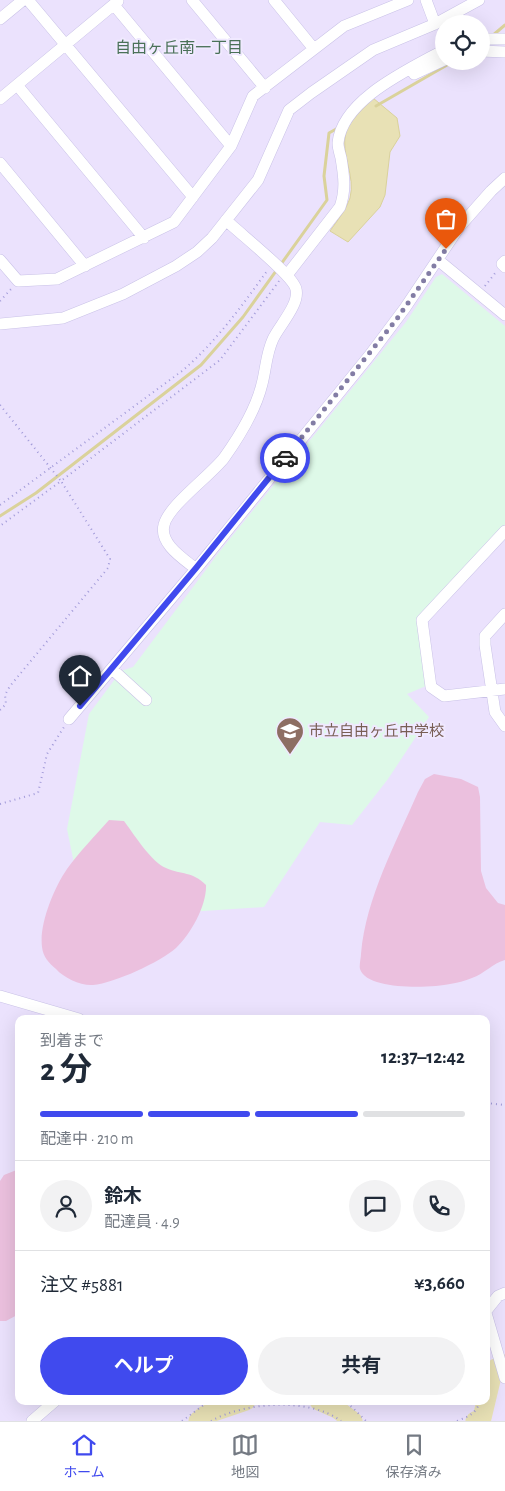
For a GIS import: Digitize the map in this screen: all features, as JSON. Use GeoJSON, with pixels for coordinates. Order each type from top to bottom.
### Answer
{"type":"FeatureCollection","features":[{"type":"Feature","properties":{"kind":"street"},"geometry":{"type":"LineString","coordinates":[[0,19],[23,0]]}},
{"type":"Feature","properties":{"kind":"street"},"geometry":{"type":"LineString","coordinates":[[28,0],[193,197]]}},
{"type":"Feature","properties":{"kind":"street"},"geometry":{"type":"LineString","coordinates":[[192,0],[264,88]]}},
{"type":"Feature","properties":{"kind":"street"},"geometry":{"type":"LineString","coordinates":[[0,260],[18,281],[57,279],[174,222],[231,146],[253,96],[344,26],[408,0]]}},
{"type":"Feature","properties":{"kind":"street"},"geometry":{"type":"LineString","coordinates":[[0,324],[63,318],[123,294],[176,266],[197,252],[212,238],[258,180],[290,110],[310,93],[373,50],[435,24],[426,0]]}},
{"type":"Feature","properties":{"kind":"street"},"geometry":{"type":"LineString","coordinates":[[452,15],[479,0]]}},
{"type":"Feature","properties":{"kind":"street"},"geometry":{"type":"LineString","coordinates":[[277,1],[314,49]]}},
{"type":"Feature","properties":{"kind":"street"},"geometry":{"type":"LineString","coordinates":[[0,99],[117,2],[231,146]]}},
{"type":"Feature","properties":{"kind":"street"},"geometry":{"type":"LineString","coordinates":[[490,39],[505,39]]}},
{"type":"Feature","properties":{"kind":"street"},"geometry":{"type":"LineString","coordinates":[[490,51],[505,52]]}},
{"type":"Feature","properties":{"kind":"street"},"geometry":{"type":"LineString","coordinates":[[287,275],[340,207],[345,194],[345,180],[338,144],[341,133],[350,116],[366,98],[396,77],[435,55]]}},
{"type":"Feature","properties":{"kind":"street"},"geometry":{"type":"LineString","coordinates":[[396,77],[409,77],[435,64]]}},
{"type":"Feature","properties":{"kind":"street"},"geometry":{"type":"LineString","coordinates":[[17,85],[144,238]]}},
{"type":"Feature","properties":{"kind":"street"},"geometry":{"type":"LineString","coordinates":[[0,163],[85,266]]}},
{"type":"Feature","properties":{"kind":"street"},"geometry":{"type":"LineString","coordinates":[[69,719],[196,568],[369,356],[460,226],[491,190],[505,178]]}},
{"type":"Feature","properties":{"kind":"street"},"geometry":{"type":"LineString","coordinates":[[196,568],[179,556],[168,542],[163,526],[168,514],[221,462],[232,446],[255,402],[272,342],[296,298],[296,290],[287,275],[226,220]]}},
{"type":"Feature","properties":{"kind":"street"},"geometry":{"type":"LineString","coordinates":[[438,260],[505,315]]}},
{"type":"Feature","properties":{"kind":"street"},"geometry":{"type":"LineString","coordinates":[[505,531],[422,620],[431,687],[444,696],[505,689]]}},
{"type":"Feature","properties":{"kind":"street"},"geometry":{"type":"LineString","coordinates":[[505,614],[486,636],[484,645],[495,712],[505,726]]}},
{"type":"Feature","properties":{"kind":"street"},"geometry":{"type":"LineString","coordinates":[[112,669],[146,700]]}},
{"type":"Feature","properties":{"kind":"street"},"geometry":{"type":"LineString","coordinates":[[0,996],[65,1015]]}},
{"type":"Feature","properties":{"kind":"street"},"geometry":{"type":"LineString","coordinates":[[490,1307],[498,1296],[505,1293]]}},
{"type":"Feature","properties":{"kind":"street"},"geometry":{"type":"LineString","coordinates":[[490,1326],[505,1378]]}},
{"type":"Feature","properties":{"kind":"street"},"geometry":{"type":"LineString","coordinates":[[32,1421],[50,1405]]}},
{"type":"Feature","properties":{"kind":"path"},"geometry":{"type":"LineString","coordinates":[[0,505],[182,371],[203,353],[273,264]]}},
{"type":"Feature","properties":{"kind":"path"},"geometry":{"type":"LineString","coordinates":[[479,294],[504,264]]}},
{"type":"Feature","properties":{"kind":"path"},"geometry":{"type":"LineString","coordinates":[[0,526],[220,360],[276,284],[287,275]]}},
{"type":"Feature","properties":{"kind":"path"},"geometry":{"type":"LineString","coordinates":[[0,301],[18,281]]}},
{"type":"Feature","properties":{"kind":"path"},"geometry":{"type":"LineString","coordinates":[[0,405],[61,481],[110,560],[108,568],[10,686],[5,695],[6,704],[0,710]]}},
{"type":"Feature","properties":{"kind":"path"},"geometry":{"type":"LineString","coordinates":[[0,804],[38,793],[47,754],[69,719]]}},
{"type":"Feature","properties":{"kind":"path"},"geometry":{"type":"LineString","coordinates":[[490,1103],[505,1105]]}},
{"type":"Feature","properties":{"kind":"path"},"geometry":{"type":"LineString","coordinates":[[182,1421],[204,1405]]}},
{"type":"Feature","properties":{"kind":"path"},"geometry":{"type":"LineString","coordinates":[[211,1421],[231,1413],[280,1405]]}},
{"type":"Feature","properties":{"kind":"path"},"geometry":{"type":"LineString","coordinates":[[294,1405],[310,1407],[341,1421]]}},
{"type":"Feature","properties":{"kind":"path"},"geometry":{"type":"LineString","coordinates":[[349,1405],[366,1421]]}},
{"type":"Feature","properties":{"kind":"path"},"geometry":{"type":"LineString","coordinates":[[457,1421],[473,1415],[479,1405]]}},
{"type":"Feature","properties":{"kind":"shaded area"},"geometry":{"type":"Polygon","coordinates":[[[373,98],[397,118],[400,136],[390,152],[385,195],[380,207],[348,242],[330,231],[344,211],[350,198],[351,182],[345,148],[346,132],[354,119],[373,98]]]}},
{"type":"Feature","properties":{"kind":"shaded area"},"geometry":{"type":"Polygon","coordinates":[[[442,274],[505,326],[505,525],[417,618],[426,686],[407,694],[429,717],[388,779],[352,825],[320,822],[264,907],[158,914],[79,888],[67,829],[89,714],[121,671],[133,667],[220,551],[406,322],[436,277],[442,274]]]}},
{"type":"Feature","properties":{"kind":"shaded area"},"geometry":{"type":"Polygon","coordinates":[[[434,774],[461,779],[478,787],[480,797],[481,871],[486,888],[498,903],[505,905],[505,960],[476,976],[455,983],[415,987],[374,981],[365,976],[360,969],[360,964],[364,933],[375,891],[418,792],[425,779],[434,774]]]}},
{"type":"Feature","properties":{"kind":"shaded area"},"geometry":{"type":"Polygon","coordinates":[[[109,820],[124,821],[155,860],[166,868],[196,877],[206,885],[206,893],[197,919],[182,942],[169,954],[125,976],[88,985],[68,978],[59,972],[45,957],[42,938],[43,928],[49,906],[62,877],[77,856],[109,820]]]}},
{"type":"Feature","properties":{"kind":"shaded area"},"geometry":{"type":"Polygon","coordinates":[[[15,1171],[15,1316],[6,1321],[0,1321],[0,1181],[4,1175],[15,1171]]]}},
{"type":"Feature","properties":{"kind":"waterway"},"geometry":{"type":"LineString","coordinates":[[492,36],[505,25]]}},
{"type":"Feature","properties":{"kind":"waterway"},"geometry":{"type":"LineString","coordinates":[[376,106],[438,70]]}},
{"type":"Feature","properties":{"kind":"waterway"},"geometry":{"type":"LineString","coordinates":[[0,516],[36,493],[201,365],[243,317],[327,200],[324,176],[329,133],[338,128]]}},
{"type":"Feature","properties":{"kind":"waterway"},"geometry":{"type":"LineString","coordinates":[[490,1385],[493,1372],[496,1368],[505,1364]]}},
{"type":"Feature","properties":{"kind":"waterway"},"geometry":{"type":"LineString","coordinates":[[198,1421],[205,1415],[234,1405]]}},
{"type":"Feature","properties":{"kind":"waterway"},"geometry":{"type":"LineString","coordinates":[[328,1405],[353,1421]]}},
{"type":"Feature","properties":{"kind":"waterway"},"geometry":{"type":"LineString","coordinates":[[475,1421],[482,1418],[485,1405]]}},
{"type":"Feature","properties":{"kind":"way so far"},"geometry":{"type":"LineString","coordinates":[[285,458],[369,356],[446,249]]}},
{"type":"Feature","properties":{"kind":"place","name":"市立自由ヶ丘中学校"},"geometry":{"type":"Point","coordinates":[290,755]}},
{"type":"Feature","properties":{"kind":"district","name":"自由ヶ丘南一丁目"},"geometry":{"type":"Point","coordinates":[179,47]}},
{"type":"Feature","properties":{"kind":"route"},"geometry":{"type":"LineString","coordinates":[[80,706],[285,458]]}}]}
